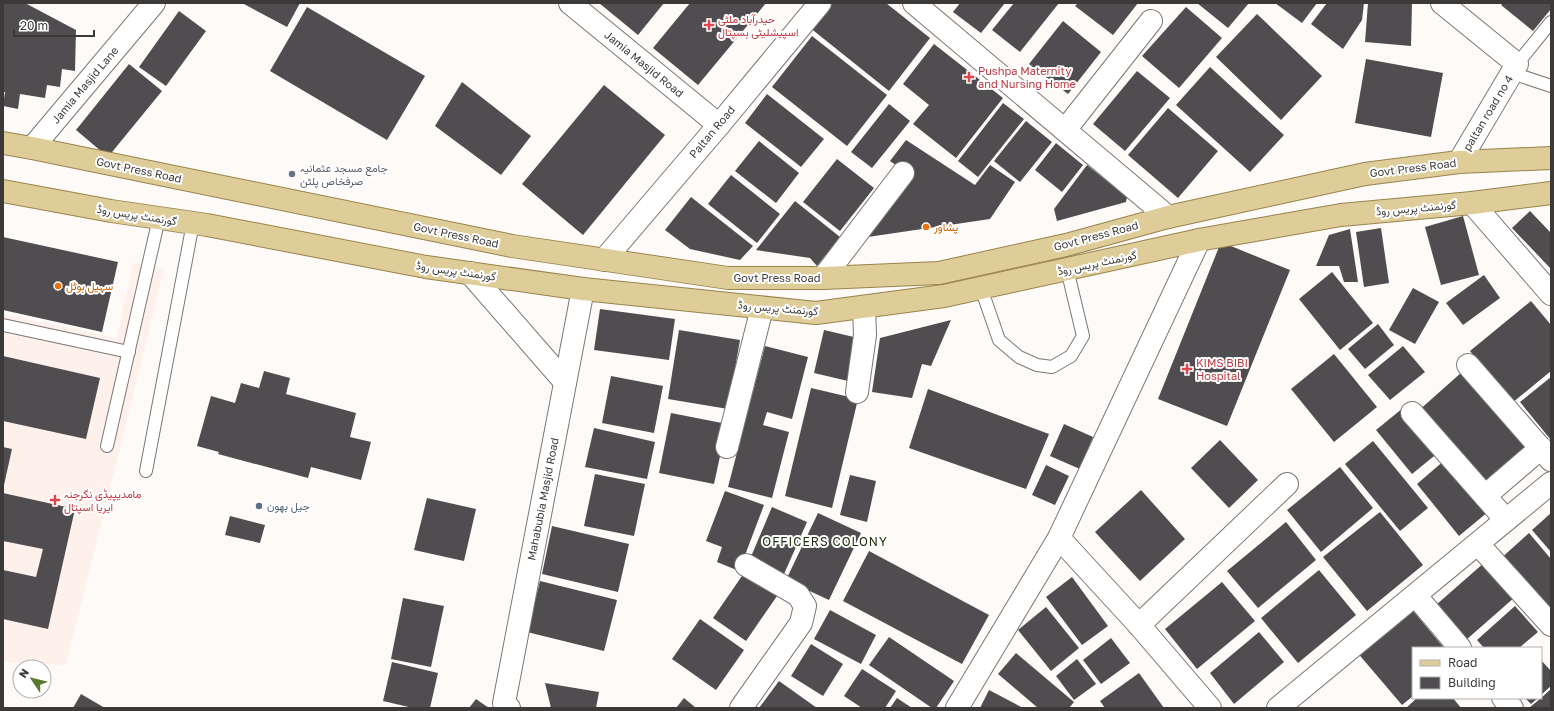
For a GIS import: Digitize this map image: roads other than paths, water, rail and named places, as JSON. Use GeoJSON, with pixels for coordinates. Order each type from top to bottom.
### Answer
{"type":"FeatureCollection","features":[{"type":"Feature","properties":{"kind":"main road","name":"Govt Press Road"},"geometry":{"type":"LineString","coordinates":[[3,143],[512,246],[728,278],[823,278],[939,273],[1066,245],[1168,217],[1365,174],[1459,162],[1551,158]]}},
{"type":"Feature","properties":{"kind":"main road","name":"گورنمنٹ پریس روڈ"},"geometry":{"type":"LineString","coordinates":[[3,191],[111,211],[192,223],[426,267],[583,289],[816,313],[944,296],[1199,240],[1341,215],[1472,203],[1551,193]]}},
{"type":"Feature","properties":{"kind":"street","name":"Jamia Masjid Lane"},"geometry":{"type":"LineString","coordinates":[[32,148],[154,3]]}},
{"type":"Feature","properties":{"kind":"street","name":"Jamia Masjid Road"},"geometry":{"type":"LineString","coordinates":[[570,3],[719,125]]}},
{"type":"Feature","properties":{"kind":"street","name":"Paltan Road"},"geometry":{"type":"LineString","coordinates":[[604,260],[820,3]]}},
{"type":"Feature","properties":{"kind":"street"},"geometry":{"type":"LineString","coordinates":[[914,3],[1168,217]]}},
{"type":"Feature","properties":{"kind":"street","name":"paltan road no 4"},"geometry":{"type":"LineString","coordinates":[[1442,3],[1515,68],[1459,162]]}},
{"type":"Feature","properties":{"kind":"street"},"geometry":{"type":"LineString","coordinates":[[1065,130],[1151,21]]}},
{"type":"Feature","properties":{"kind":"street"},"geometry":{"type":"LineString","coordinates":[[823,278],[903,173]]}},
{"type":"Feature","properties":{"kind":"street"},"geometry":{"type":"LineString","coordinates":[[1472,203],[1551,294]]}},
{"type":"Feature","properties":{"kind":"street"},"geometry":{"type":"LineString","coordinates":[[957,708],[1059,538],[1199,240]]}},
{"type":"Feature","properties":{"kind":"street"},"geometry":{"type":"LineString","coordinates":[[470,273],[565,382]]}},
{"type":"Feature","properties":{"kind":"street","name":"Mahabubia Masjid Road"},"geometry":{"type":"LineString","coordinates":[[509,708],[504,703],[583,289]]}},
{"type":"Feature","properties":{"kind":"street"},"geometry":{"type":"LineString","coordinates":[[857,392],[865,335],[864,307]]}},
{"type":"Feature","properties":{"kind":"street"},"geometry":{"type":"LineString","coordinates":[[727,447],[762,308]]}},
{"type":"Feature","properties":{"kind":"street"},"geometry":{"type":"LineString","coordinates":[[1468,365],[1546,454],[1485,496]]}},
{"type":"Feature","properties":{"kind":"street"},"geometry":{"type":"LineString","coordinates":[[1412,413],[1506,520]]}},
{"type":"Feature","properties":{"kind":"street"},"geometry":{"type":"LineString","coordinates":[[1278,708],[1416,596],[1551,483]]}},
{"type":"Feature","properties":{"kind":"street"},"geometry":{"type":"LineString","coordinates":[[1140,625],[1287,484]]}},
{"type":"Feature","properties":{"kind":"street"},"geometry":{"type":"LineString","coordinates":[[1059,538],[1140,625],[1210,708]]}},
{"type":"Feature","properties":{"kind":"street"},"geometry":{"type":"LineString","coordinates":[[1478,544],[1550,625]]}},
{"type":"Feature","properties":{"kind":"street"},"geometry":{"type":"LineString","coordinates":[[741,708],[801,623],[805,606],[798,596],[746,565]]}},
{"type":"Feature","properties":{"kind":"street"},"geometry":{"type":"LineString","coordinates":[[1416,596],[1459,647]]}},
{"type":"Feature","properties":{"kind":"street"},"geometry":{"type":"LineString","coordinates":[[1504,699],[1512,708]]}},
{"type":"Feature","properties":{"kind":"lane","name":"paltan road no 4"},"geometry":{"type":"LineString","coordinates":[[1515,68],[1551,22]]}},
{"type":"Feature","properties":{"kind":"lane"},"geometry":{"type":"LineString","coordinates":[[1515,68],[1551,86]]}},
{"type":"Feature","properties":{"kind":"lane"},"geometry":{"type":"LineString","coordinates":[[107,446],[159,218]]}},
{"type":"Feature","properties":{"kind":"lane"},"geometry":{"type":"LineString","coordinates":[[146,471],[192,223]]}},
{"type":"Feature","properties":{"kind":"lane"},"geometry":{"type":"LineString","coordinates":[[981,288],[999,340],[1019,357],[1037,366],[1052,367],[1071,356],[1083,336],[1067,269]]}},
{"type":"Feature","properties":{"kind":"lane"},"geometry":{"type":"LineString","coordinates":[[3,324],[129,352]]}},
{"type":"Feature","properties":{"kind":"place","name":"حیدرآباد ملٹی اسپیشلیٹی ہسپتال"},"geometry":{"type":"Point","coordinates":[709,25]}},
{"type":"Feature","properties":{"kind":"place","name":"Pushpa Maternity and Nursing Home"},"geometry":{"type":"Point","coordinates":[969,77]}},
{"type":"Feature","properties":{"kind":"place","name":"جامع مسجد عثمانیہ صرفخاص پلٹن"},"geometry":{"type":"Point","coordinates":[292,174]}},
{"type":"Feature","properties":{"kind":"place","name":"پشاور"},"geometry":{"type":"Point","coordinates":[926,227]}},
{"type":"Feature","properties":{"kind":"place","name":"سہیل ہوٹل"},"geometry":{"type":"Point","coordinates":[58,286]}},
{"type":"Feature","properties":{"kind":"place","name":"KIMS BIBI Hospital"},"geometry":{"type":"Point","coordinates":[1187,369]}},
{"type":"Feature","properties":{"kind":"place","name":"مامدیپیڈی نگرجنہ ایریا اسپتال"},"geometry":{"type":"Point","coordinates":[55,500]}},
{"type":"Feature","properties":{"kind":"place","name":"جیل بھون"},"geometry":{"type":"Point","coordinates":[259,506]}},
{"type":"Feature","properties":{"kind":"district","name":"OFFICERS COLONY"},"geometry":{"type":"Point","coordinates":[825,542]}}]}
